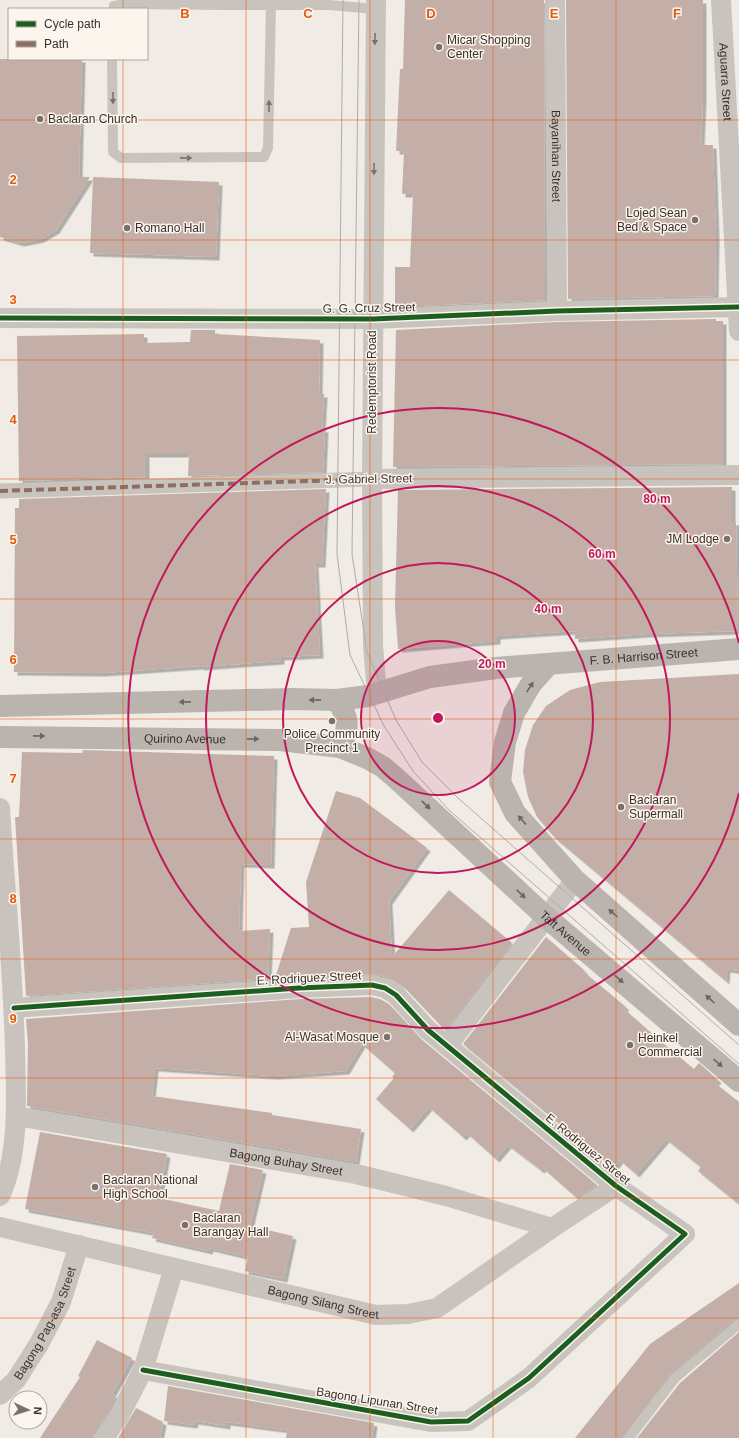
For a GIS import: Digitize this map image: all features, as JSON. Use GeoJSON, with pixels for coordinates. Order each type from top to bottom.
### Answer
{"type":"FeatureCollection","features":[{"type":"Feature","properties":{"kind":"main road","name":"F. B. Harrison Street"},"geometry":{"type":"LineString","coordinates":[[372,694],[430,677],[450,674],[548,664],[739,649]]}},
{"type":"Feature","properties":{"kind":"main road"},"geometry":{"type":"LineString","coordinates":[[548,664],[531,684],[514,713],[505,742],[500,782],[515,813],[576,880],[739,1025]]}},
{"type":"Feature","properties":{"kind":"main road"},"geometry":{"type":"LineString","coordinates":[[0,706],[292,699],[337,700],[372,694]]}},
{"type":"Feature","properties":{"kind":"main road"},"geometry":{"type":"LineString","coordinates":[[337,700],[344,710],[347,723],[346,736],[340,747]]}},
{"type":"Feature","properties":{"kind":"main road","name":"Quirino Avenue"},"geometry":{"type":"LineString","coordinates":[[0,737],[280,740],[340,747],[367,758]]}},
{"type":"Feature","properties":{"kind":"main road","name":"Taft Avenue"},"geometry":{"type":"LineString","coordinates":[[367,758],[383,767],[397,779],[546,917],[739,1081]]}},
{"type":"Feature","properties":{"kind":"street","name":"Bayanihan Street"},"geometry":{"type":"LineString","coordinates":[[555,0],[557,311]]}},
{"type":"Feature","properties":{"kind":"street","name":"Aguarra Street"},"geometry":{"type":"LineString","coordinates":[[721,0],[739,331]]}},
{"type":"Feature","properties":{"kind":"street","name":"Redemptorist Road"},"geometry":{"type":"LineString","coordinates":[[372,694],[372,479],[376,5]]}},
{"type":"Feature","properties":{"kind":"street","name":"G. G. Cruz Street"},"geometry":{"type":"LineString","coordinates":[[0,318],[373,320],[557,311],[738,306]]}},
{"type":"Feature","properties":{"kind":"street","name":"J. Gabriel Street"},"geometry":{"type":"LineString","coordinates":[[0,491],[372,479],[739,475]]}},
{"type":"Feature","properties":{"kind":"street"},"geometry":{"type":"LineString","coordinates":[[0,808],[14,1008],[8,1180],[0,1196]]}},
{"type":"Feature","properties":{"kind":"street"},"geometry":{"type":"LineString","coordinates":[[448,1045],[576,880]]}},
{"type":"Feature","properties":{"kind":"street","name":"E. Rodriguez Street"},"geometry":{"type":"LineString","coordinates":[[14,1008],[372,985],[385,988],[396,995],[428,1030],[448,1045],[616,1186],[685,1234]]}},
{"type":"Feature","properties":{"kind":"street","name":"Bagong Buhay Street"},"geometry":{"type":"LineString","coordinates":[[11,1120],[356,1174],[446,1196],[552,1228]]}},
{"type":"Feature","properties":{"kind":"street","name":"Bagong Silang Street"},"geometry":{"type":"LineString","coordinates":[[0,1227],[376,1315],[408,1314],[437,1308],[552,1228],[616,1186]]}},
{"type":"Feature","properties":{"kind":"street","name":"Bagong Lipunan Street"},"geometry":{"type":"LineString","coordinates":[[143,1370],[431,1422],[468,1421],[529,1378],[685,1234]]}},
{"type":"Feature","properties":{"kind":"street","name":"Bagong Pag-asa Street"},"geometry":{"type":"LineString","coordinates":[[0,1395],[16,1380],[40,1344],[61,1302],[79,1245]]}},
{"type":"Feature","properties":{"kind":"street"},"geometry":{"type":"LineString","coordinates":[[104,1438],[119,1416],[143,1370],[174,1268]]}},
{"type":"Feature","properties":{"kind":"lane"},"geometry":{"type":"LineString","coordinates":[[114,8],[114,6],[125,4],[224,3],[271,5],[376,5]]}},
{"type":"Feature","properties":{"kind":"lane"},"geometry":{"type":"LineString","coordinates":[[112,60],[113,152],[121,158],[264,157],[268,148],[271,5]]}},
{"type":"Feature","properties":{"kind":"lane"},"geometry":{"type":"LineString","coordinates":[[629,1438],[676,1378],[739,1324]]}},
{"type":"Feature","properties":{"kind":"building"},"geometry":{"type":"Polygon","coordinates":[[[405,0],[544,0],[545,300],[395,307],[395,267],[410,267],[413,194],[402,194],[404,151],[396,151],[400,69],[403,69],[405,0]]]}},
{"type":"Feature","properties":{"kind":"building"},"geometry":{"type":"Polygon","coordinates":[[[566,0],[703,0],[703,97],[701,145],[713,145],[716,237],[715,296],[568,299],[566,0]]]}},
{"type":"Feature","properties":{"kind":"building","name":"Baclaran Church"},"geometry":{"type":"Polygon","coordinates":[[[0,59],[82,60],[79,177],[90,177],[56,230],[41,239],[21,243],[0,237],[0,59]]]}},
{"type":"Feature","properties":{"kind":"building"},"geometry":{"type":"Polygon","coordinates":[[[93,177],[219,182],[216,257],[90,253],[93,177]]]}},
{"type":"Feature","properties":{"kind":"building"},"geometry":{"type":"Polygon","coordinates":[[[716,319],[716,321],[723,321],[723,464],[393,467],[396,330],[557,322],[716,319]]]}},
{"type":"Feature","properties":{"kind":"building"},"geometry":{"type":"Polygon","coordinates":[[[191,330],[215,330],[215,334],[320,340],[319,394],[324,394],[322,429],[325,429],[323,472],[188,476],[189,454],[146,454],[146,477],[19,481],[17,336],[144,334],[144,343],[190,342],[191,330]]]}},
{"type":"Feature","properties":{"kind":"building"},"geometry":{"type":"Polygon","coordinates":[[[732,487],[732,522],[736,522],[738,631],[646,634],[575,639],[575,631],[497,636],[497,641],[398,649],[395,607],[398,490],[732,487]]]}},
{"type":"Feature","properties":{"kind":"building"},"geometry":{"type":"Polygon","coordinates":[[[326,489],[322,564],[315,564],[320,655],[281,657],[281,661],[102,673],[14,672],[15,508],[19,508],[19,499],[326,489]]]}},
{"type":"Feature","properties":{"kind":"building","name":"Baclaran Supermall"},"geometry":{"type":"Polygon","coordinates":[[[739,674],[739,971],[727,969],[726,981],[555,838],[537,817],[528,797],[523,772],[525,750],[533,725],[546,706],[570,690],[600,682],[739,674]]]}},
{"type":"Feature","properties":{"kind":"building"},"geometry":{"type":"Polygon","coordinates":[[[83,750],[274,756],[271,865],[241,864],[239,931],[270,929],[268,979],[26,996],[15,817],[19,817],[22,752],[82,753],[83,750]]]}},
{"type":"Feature","properties":{"kind":"building"},"geometry":{"type":"Polygon","coordinates":[[[336,791],[360,798],[427,848],[389,901],[392,957],[449,890],[512,943],[445,1030],[404,987],[388,977],[372,974],[275,978],[291,928],[309,927],[306,882],[336,791]]]}},
{"type":"Feature","properties":{"kind":"building"},"geometry":{"type":"Polygon","coordinates":[[[546,937],[585,971],[584,972],[626,1007],[624,1009],[664,1044],[694,1069],[699,1063],[718,1080],[715,1083],[739,1102],[739,1204],[698,1171],[701,1167],[666,1139],[636,1174],[620,1160],[613,1168],[463,1044],[546,937]]]}},
{"type":"Feature","properties":{"kind":"building"},"geometry":{"type":"Polygon","coordinates":[[[371,997],[380,999],[389,1004],[421,1039],[597,1185],[577,1198],[543,1168],[541,1170],[508,1145],[496,1159],[467,1133],[463,1137],[429,1107],[410,1129],[376,1099],[394,1078],[392,1077],[395,1073],[362,1044],[346,1071],[274,1076],[155,1068],[152,1096],[272,1113],[272,1115],[361,1129],[356,1162],[27,1106],[28,1044],[26,1019],[300,999],[371,997]]]}},
{"type":"Feature","properties":{"kind":"building"},"geometry":{"type":"Polygon","coordinates":[[[40,1132],[167,1154],[159,1198],[219,1211],[230,1164],[263,1170],[250,1226],[293,1236],[284,1279],[245,1271],[248,1257],[210,1248],[209,1251],[152,1238],[154,1233],[25,1209],[40,1132]]]}},
{"type":"Feature","properties":{"kind":"building"},"geometry":{"type":"Polygon","coordinates":[[[739,1283],[739,1318],[735,1319],[671,1373],[623,1438],[575,1438],[650,1344],[739,1283]]]}},
{"type":"Feature","properties":{"kind":"building"},"geometry":{"type":"Polygon","coordinates":[[[739,1332],[739,1438],[637,1438],[680,1383],[739,1332]]]}},
{"type":"Feature","properties":{"kind":"building"},"geometry":{"type":"Polygon","coordinates":[[[97,1340],[132,1358],[112,1394],[116,1396],[109,1410],[94,1432],[93,1438],[40,1438],[45,1430],[48,1430],[48,1426],[80,1377],[78,1376],[97,1340]]]}},
{"type":"Feature","properties":{"kind":"building"},"geometry":{"type":"Polygon","coordinates":[[[168,1386],[374,1423],[372,1438],[286,1438],[287,1430],[227,1422],[227,1426],[195,1421],[194,1425],[164,1421],[168,1386]]]}},
{"type":"Feature","properties":{"kind":"building"},"geometry":{"type":"Polygon","coordinates":[[[136,1408],[163,1422],[160,1438],[118,1438],[136,1408]]]}},
{"type":"Feature","properties":{"kind":"tram line"},"geometry":{"type":"LineString","coordinates":[[343,0],[337,554],[350,655],[384,726],[413,771],[449,810],[739,1064]]}},
{"type":"Feature","properties":{"kind":"tram line"},"geometry":{"type":"LineString","coordinates":[[359,0],[352,554],[367,652],[396,720],[422,762],[458,798],[739,1045]]}},
{"type":"Feature","properties":{"kind":"marked path"},"geometry":{"type":"LineString","coordinates":[[0,491],[372,479]]}},
{"type":"Feature","properties":{"kind":"cycle path"},"geometry":{"type":"LineString","coordinates":[[0,318],[373,319],[557,311],[738,307]]}},
{"type":"Feature","properties":{"kind":"cycle path"},"geometry":{"type":"LineString","coordinates":[[14,1008],[299,988],[372,985],[385,988],[396,995],[428,1030],[616,1186],[685,1234],[529,1378],[468,1421],[431,1422],[143,1370]]}},
{"type":"Feature","properties":{"kind":"place","name":"Micar Shopping Center"},"geometry":{"type":"Point","coordinates":[439,47]}},
{"type":"Feature","properties":{"kind":"place","name":"Baclaran Church"},"geometry":{"type":"Point","coordinates":[40,119]}},
{"type":"Feature","properties":{"kind":"place","name":"Lojed Sean Bed & Space"},"geometry":{"type":"Point","coordinates":[695,220]}},
{"type":"Feature","properties":{"kind":"place","name":"Romano Hall"},"geometry":{"type":"Point","coordinates":[127,228]}},
{"type":"Feature","properties":{"kind":"place","name":"JM Lodge"},"geometry":{"type":"Point","coordinates":[727,539]}},
{"type":"Feature","properties":{"kind":"place","name":"Police Community Precinct 1"},"geometry":{"type":"Point","coordinates":[332,721]}},
{"type":"Feature","properties":{"kind":"place","name":"Baclaran Supermall"},"geometry":{"type":"Point","coordinates":[621,807]}},
{"type":"Feature","properties":{"kind":"place","name":"Al-Wasat Mosque"},"geometry":{"type":"Point","coordinates":[387,1037]}},
{"type":"Feature","properties":{"kind":"place","name":"Heinkel Commercial"},"geometry":{"type":"Point","coordinates":[630,1045]}},
{"type":"Feature","properties":{"kind":"place","name":"Baclaran National High School"},"geometry":{"type":"Point","coordinates":[95,1187]}},
{"type":"Feature","properties":{"kind":"place","name":"Baclaran Barangay Hall"},"geometry":{"type":"Point","coordinates":[185,1225]}}]}
